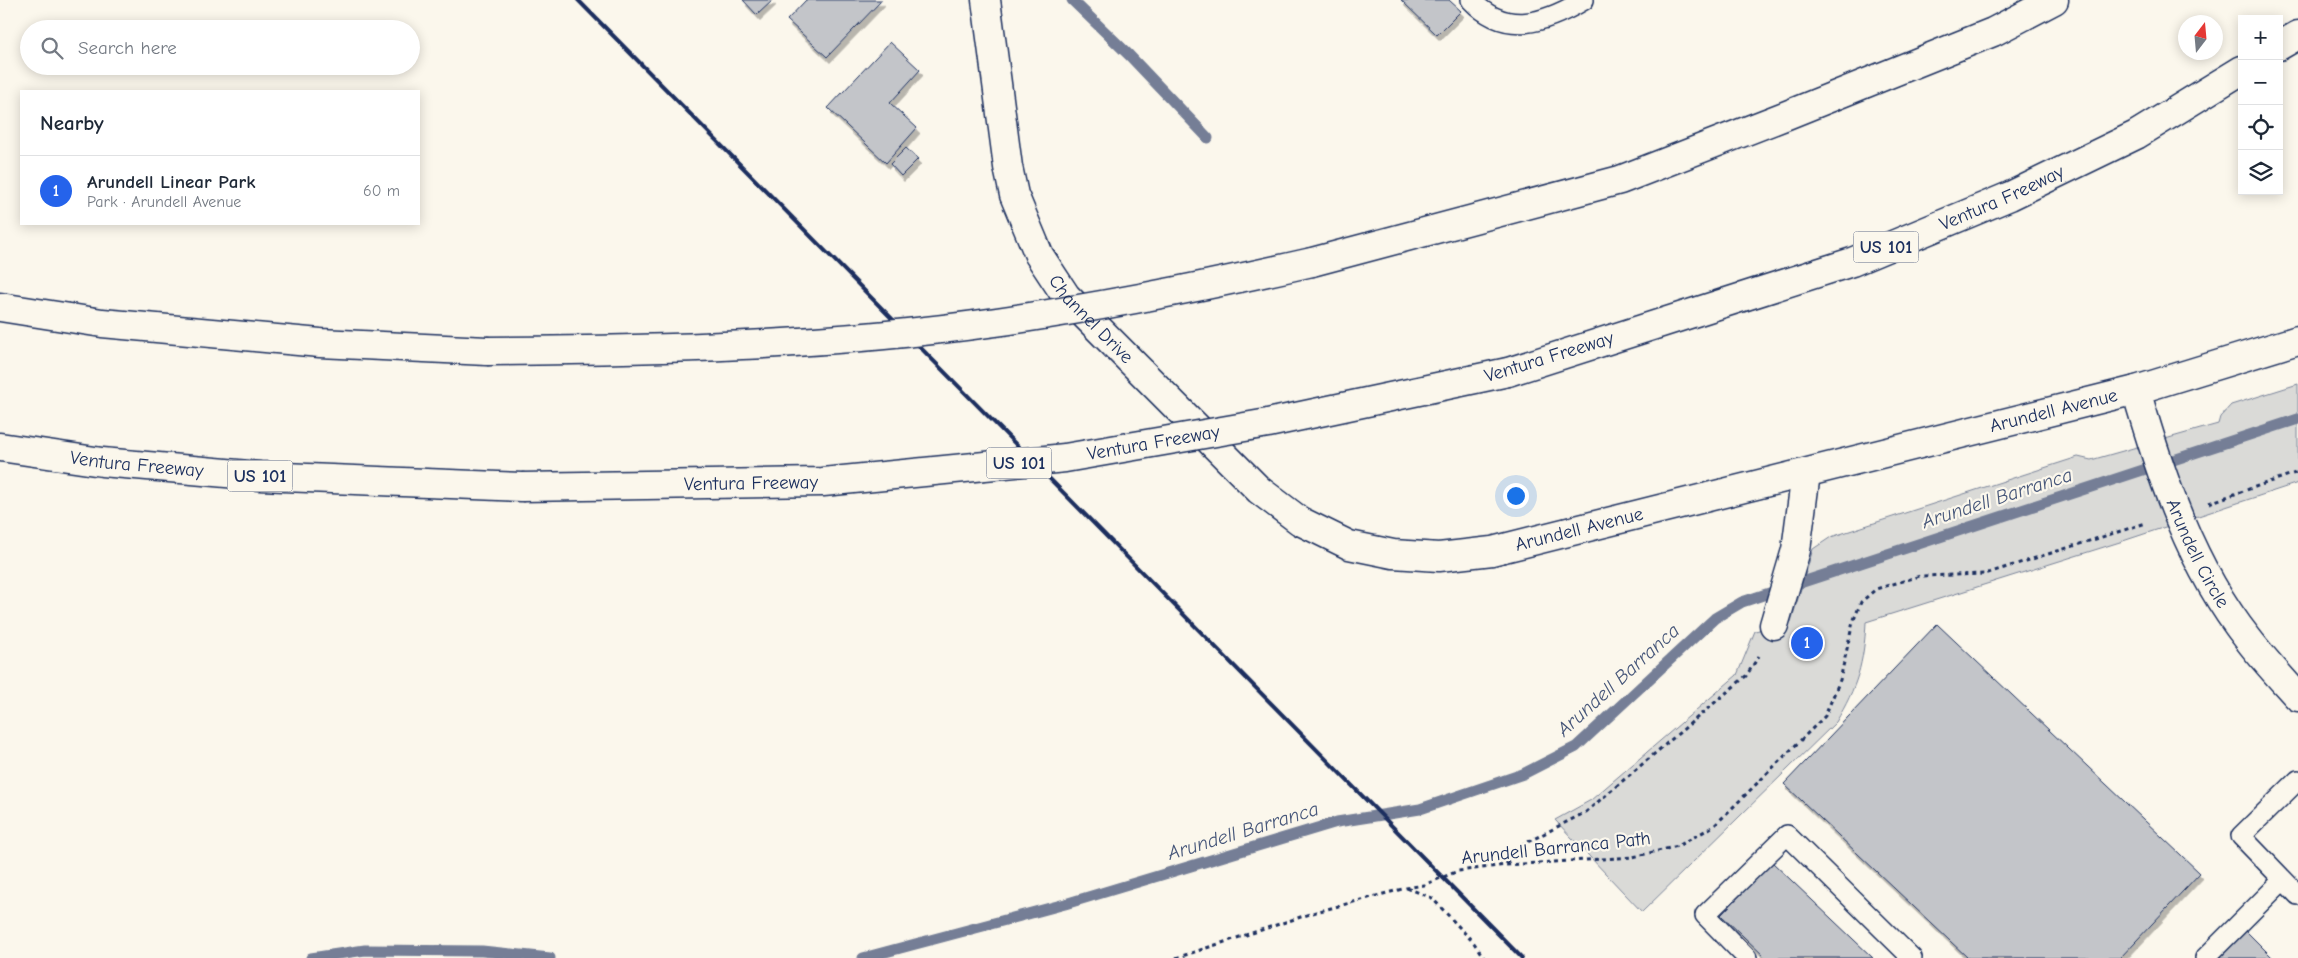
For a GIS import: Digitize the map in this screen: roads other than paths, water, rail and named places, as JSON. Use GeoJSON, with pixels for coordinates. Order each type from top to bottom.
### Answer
{"type":"FeatureCollection","features":[{"type":"Feature","properties":{"kind":"main road","name":"Channel Drive"},"geometry":{"type":"LineString","coordinates":[[986,0],[1008,167],[1014,195],[1039,255],[1066,296],[1259,490],[1300,521],[1349,545]]}},
{"type":"Feature","properties":{"kind":"main road"},"geometry":{"type":"LineString","coordinates":[[0,307],[102,323],[291,340],[487,351],[646,350],[844,338],[994,322],[1183,291],[1312,262],[1620,180],[1782,118],[1993,32],[2054,0]]}},
{"type":"Feature","properties":{"kind":"main road"},"geometry":{"type":"LineString","coordinates":[[2283,44],[2298,35]]}},
{"type":"Feature","properties":{"kind":"main road","name":"Ventura Freeway"},"geometry":{"type":"LineString","coordinates":[[0,447],[102,462],[260,476],[522,487],[822,482],[1065,458],[1268,423],[1508,372],[1861,258],[2010,196],[2136,135],[2238,72]]}},
{"type":"Feature","properties":{"kind":"main road","name":"Arundell Avenue"},"geometry":{"type":"LineString","coordinates":[[1349,545],[1394,554],[1439,557],[1492,551],[2136,390],[2298,340]]}},
{"type":"Feature","properties":{"kind":"main road","name":"Arundell Circle"},"geometry":{"type":"LineString","coordinates":[[2136,390],[2150,440],[2168,492],[2210,582],[2247,638],[2298,697]]}},
{"type":"Feature","properties":{"kind":"main road"},"geometry":{"type":"LineString","coordinates":[[1774,625],[1796,550],[1806,473]]}},
{"type":"Feature","properties":{"kind":"lane"},"geometry":{"type":"LineString","coordinates":[[1471,0],[1500,22],[1522,23],[1563,12],[1584,0]]}},
{"type":"Feature","properties":{"kind":"lane"},"geometry":{"type":"LineString","coordinates":[[2298,780],[2241,836],[2298,895]]}},
{"type":"Feature","properties":{"kind":"lane"},"geometry":{"type":"LineString","coordinates":[[1747,958],[1705,915],[1787,835],[1912,958]]}},
{"type":"Feature","properties":{"kind":"lane"},"geometry":{"type":"LineString","coordinates":[[2205,958],[2283,880]]}},
{"type":"Feature","properties":{"kind":"waterway"},"geometry":{"type":"LineString","coordinates":[[1072,0],[1129,55],[1208,138]]}},
{"type":"Feature","properties":{"kind":"waterway","name":"Arundell Barranca"},"geometry":{"type":"LineString","coordinates":[[863,958],[1065,904],[1337,822],[1420,809],[1523,774],[1576,747],[1715,618],[1742,602],[2298,419]]}},
{"type":"Feature","properties":{"kind":"waterway","name":"Arundell Barranca"},"geometry":{"type":"LineString","coordinates":[[311,958],[365,950],[482,951],[550,958]]}},
{"type":"Feature","properties":{"kind":"railway"},"geometry":{"type":"LineString","coordinates":[[578,0],[1522,958]]}},
{"type":"Feature","properties":{"kind":"place","name":"Arundell Linear Park"},"geometry":{"type":"Point","coordinates":[1807,643]}}]}
